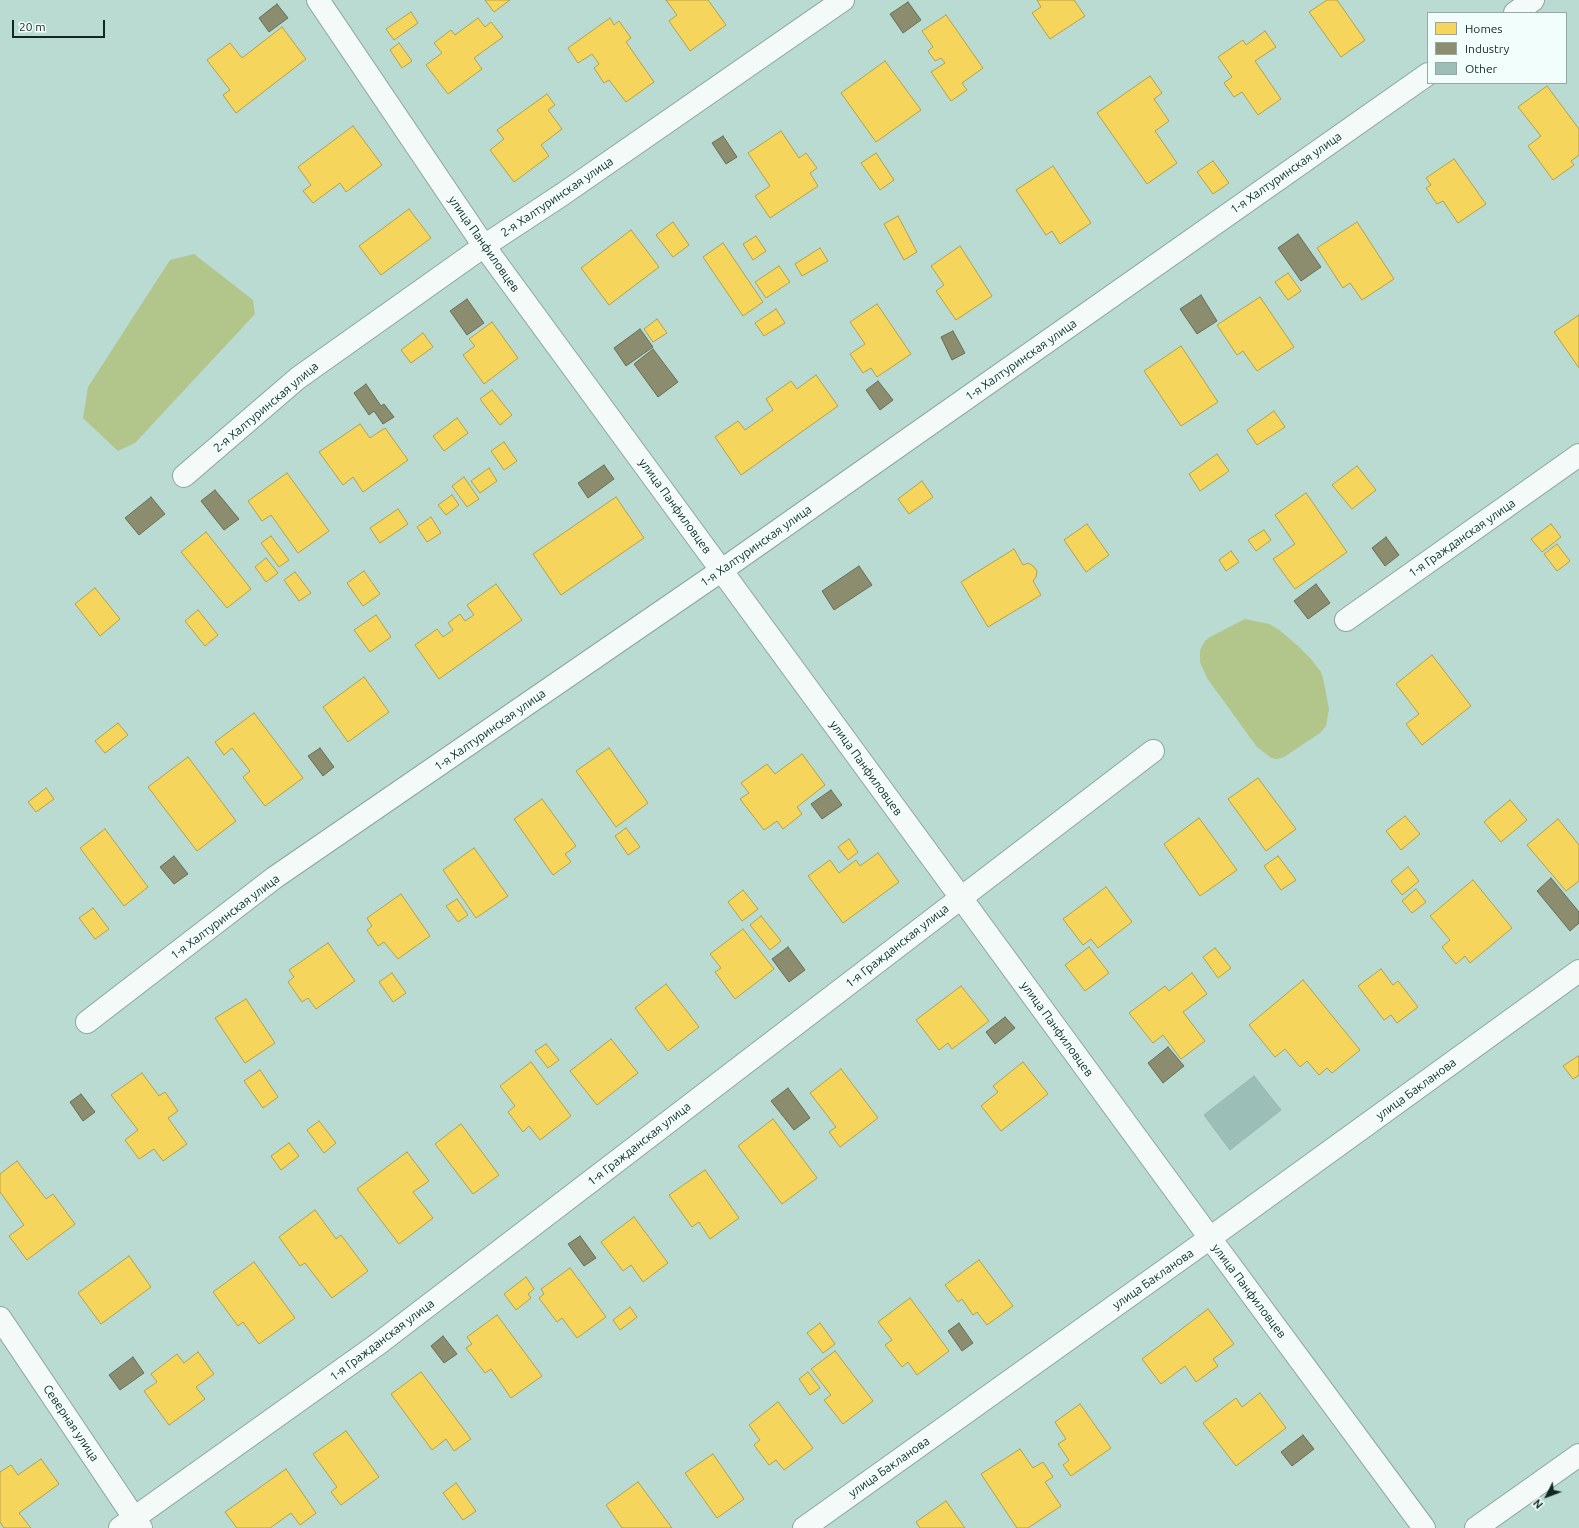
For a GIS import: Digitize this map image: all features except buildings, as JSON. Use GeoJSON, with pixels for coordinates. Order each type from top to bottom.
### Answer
{"type":"FeatureCollection","features":[{"type":"Feature","properties":{"kind":"street","name":"улица Панфиловцев"},"geometry":{"type":"LineString","coordinates":[[318,0],[484,246],[1424,1528]]}},
{"type":"Feature","properties":{"kind":"street","name":"2-я Халтуринская улица"},"geometry":{"type":"LineString","coordinates":[[184,476],[298,378],[484,246],[563,194],[843,0]]}},
{"type":"Feature","properties":{"kind":"street"},"geometry":{"type":"LineString","coordinates":[[1516,12],[1533,0]]}},
{"type":"Feature","properties":{"kind":"street","name":"1-я Халтуринская улица"},"geometry":{"type":"LineString","coordinates":[[87,1022],[274,878],[722,570],[1427,75]]}},
{"type":"Feature","properties":{"kind":"street","name":"1-я Гражданская улица"},"geometry":{"type":"LineString","coordinates":[[1346,620],[1579,455]]}},
{"type":"Feature","properties":{"kind":"street","name":"1-я Гражданская улица"},"geometry":{"type":"LineString","coordinates":[[132,1525],[378,1344],[960,897],[1153,751]]}},
{"type":"Feature","properties":{"kind":"street","name":"улица Бакланова"},"geometry":{"type":"LineString","coordinates":[[804,1528],[1210,1238],[1579,971]]}},
{"type":"Feature","properties":{"kind":"street","name":"Северная улица"},"geometry":{"type":"LineString","coordinates":[[0,1318],[132,1525]]}},
{"type":"Feature","properties":{"kind":"street"},"geometry":{"type":"LineString","coordinates":[[1476,1528],[1579,1455]]}},
{"type":"Feature","properties":{"kind":"shaded area"},"geometry":{"type":"Polygon","coordinates":[[[194,254],[253,300],[255,314],[135,443],[118,451],[83,418],[88,387],[170,260],[194,254]]]}},
{"type":"Feature","properties":{"kind":"shaded area"},"geometry":{"type":"Polygon","coordinates":[[[1245,619],[1269,624],[1278,629],[1311,659],[1321,672],[1323,678],[1329,709],[1326,726],[1320,733],[1284,757],[1277,759],[1271,758],[1257,747],[1207,678],[1200,662],[1200,651],[1205,641],[1245,619]]]}}]}
